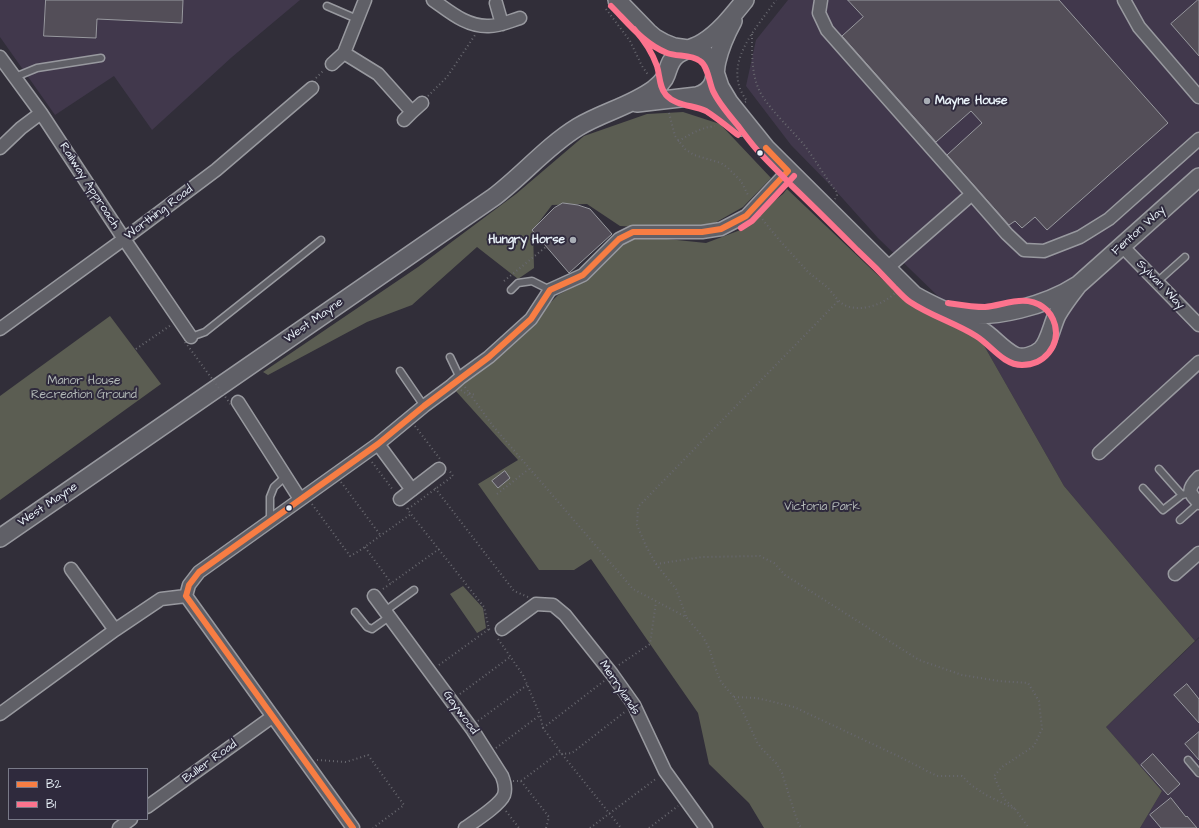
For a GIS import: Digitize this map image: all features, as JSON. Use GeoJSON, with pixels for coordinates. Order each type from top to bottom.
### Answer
{"type":"FeatureCollection","features":[{"type":"Feature","properties":{"kind":"main road","name":"West Mayne"},"geometry":{"type":"LineString","coordinates":[[0,538],[494,197],[566,136],[592,119],[627,105],[656,88],[664,80],[659,77],[668,68],[673,58],[712,36],[744,1]]}},
{"type":"Feature","properties":{"kind":"main road","name":"West Mayne"},"geometry":{"type":"LineString","coordinates":[[627,105],[704,94],[713,84],[718,55],[722,43],[744,1]]}},
{"type":"Feature","properties":{"kind":"main road"},"geometry":{"type":"LineString","coordinates":[[611,4],[664,43],[674,47],[700,51],[705,54],[713,66],[715,74]]}},
{"type":"Feature","properties":{"kind":"main road"},"geometry":{"type":"LineString","coordinates":[[648,32],[659,50],[659,77],[668,81],[673,91],[691,97]]}},
{"type":"Feature","properties":{"kind":"main road","name":"Fenton Way"},"geometry":{"type":"LineString","coordinates":[[715,74],[720,87],[729,102],[766,148],[886,269],[914,295],[923,301],[947,311],[982,330],[1008,351],[1019,357],[1026,357],[1033,355],[1040,350],[1045,344],[1058,314],[1078,285]]}},
{"type":"Feature","properties":{"kind":"main road","name":"Fenton Way"},"geometry":{"type":"LineString","coordinates":[[691,97],[711,105],[766,148]]}},
{"type":"Feature","properties":{"kind":"main road","name":"Fenton Way"},"geometry":{"type":"LineString","coordinates":[[947,311],[985,314],[1004,312],[1018,309],[1067,292],[1078,285],[1199,177]]}},
{"type":"Feature","properties":{"kind":"main road"},"geometry":{"type":"LineString","coordinates":[[1008,351],[1000,340],[999,331],[1002,320],[1008,314],[1018,309],[1029,309],[1042,316],[1046,323],[1048,336]]}},
{"type":"Feature","properties":{"kind":"street"},"geometry":{"type":"LineString","coordinates":[[332,64],[344,52],[365,0]]}},
{"type":"Feature","properties":{"kind":"street"},"geometry":{"type":"LineString","coordinates":[[433,0],[460,19],[477,26],[502,24],[520,18]]}},
{"type":"Feature","properties":{"kind":"street"},"geometry":{"type":"LineString","coordinates":[[821,0],[819,13],[827,30],[1007,234],[1024,250],[1044,251],[1080,237],[1109,219],[1199,139]]}},
{"type":"Feature","properties":{"kind":"street"},"geometry":{"type":"LineString","coordinates":[[1124,0],[1138,28],[1199,96]]}},
{"type":"Feature","properties":{"kind":"street"},"geometry":{"type":"LineString","coordinates":[[496,3],[502,24]]}},
{"type":"Feature","properties":{"kind":"street"},"geometry":{"type":"LineString","coordinates":[[344,52],[378,74],[408,116],[422,103]]}},
{"type":"Feature","properties":{"kind":"street","name":"Railway Approach"},"geometry":{"type":"LineString","coordinates":[[0,58],[41,114],[179,320],[188,339]]}},
{"type":"Feature","properties":{"kind":"street","name":"Worthing Road"},"geometry":{"type":"LineString","coordinates":[[0,329],[216,170],[312,88]]}},
{"type":"Feature","properties":{"kind":"street"},"geometry":{"type":"LineString","coordinates":[[0,148],[21,128],[41,114]]}},
{"type":"Feature","properties":{"kind":"street"},"geometry":{"type":"LineString","coordinates":[[186,596],[189,585],[199,572],[378,444],[424,406],[489,357],[531,319],[550,290],[582,275],[619,240],[633,232],[702,232],[721,229],[746,216],[788,171]]}},
{"type":"Feature","properties":{"kind":"street"},"geometry":{"type":"LineString","coordinates":[[886,269],[972,194]]}},
{"type":"Feature","properties":{"kind":"street","name":"Sylvan Way"},"geometry":{"type":"LineString","coordinates":[[1122,246],[1199,325]]}},
{"type":"Feature","properties":{"kind":"street"},"geometry":{"type":"LineString","coordinates":[[1099,453],[1199,362]]}},
{"type":"Feature","properties":{"kind":"street"},"geometry":{"type":"LineString","coordinates":[[235,404],[286,476],[303,497]]}},
{"type":"Feature","properties":{"kind":"street"},"geometry":{"type":"LineString","coordinates":[[378,444],[412,490]]}},
{"type":"Feature","properties":{"kind":"street"},"geometry":{"type":"LineString","coordinates":[[400,499],[444,468]]}},
{"type":"Feature","properties":{"kind":"street"},"geometry":{"type":"LineString","coordinates":[[1199,477],[1186,494],[1199,503]]}},
{"type":"Feature","properties":{"kind":"street"},"geometry":{"type":"LineString","coordinates":[[1175,574],[1199,553]]}},
{"type":"Feature","properties":{"kind":"street"},"geometry":{"type":"LineString","coordinates":[[72,569],[115,630]]}},
{"type":"Feature","properties":{"kind":"street"},"geometry":{"type":"LineString","coordinates":[[0,714],[115,630],[162,599],[186,596]]}},
{"type":"Feature","properties":{"kind":"street"},"geometry":{"type":"LineString","coordinates":[[186,596],[353,828]]}},
{"type":"Feature","properties":{"kind":"street","name":"Gaywood"},"geometry":{"type":"LineString","coordinates":[[374,596],[470,726],[504,780]]}},
{"type":"Feature","properties":{"kind":"street"},"geometry":{"type":"LineString","coordinates":[[502,629],[536,604]]}},
{"type":"Feature","properties":{"kind":"street","name":"Merrylands"},"geometry":{"type":"LineString","coordinates":[[536,604],[553,605],[566,615],[611,673],[634,706],[666,771],[706,828]]}},
{"type":"Feature","properties":{"kind":"street","name":"Buller Road"},"geometry":{"type":"LineString","coordinates":[[148,807],[272,717]]}},
{"type":"Feature","properties":{"kind":"street"},"geometry":{"type":"LineString","coordinates":[[466,828],[499,802],[504,794],[504,780]]}},
{"type":"Feature","properties":{"kind":"street"},"geometry":{"type":"LineString","coordinates":[[119,828],[130,820]]}},
{"type":"Feature","properties":{"kind":"lane"},"geometry":{"type":"LineString","coordinates":[[327,6],[357,20]]}},
{"type":"Feature","properties":{"kind":"lane"},"geometry":{"type":"LineString","coordinates":[[15,77],[38,68],[101,58]]}},
{"type":"Feature","properties":{"kind":"lane"},"geometry":{"type":"LineString","coordinates":[[188,339],[205,332],[321,240]]}},
{"type":"Feature","properties":{"kind":"lane"},"geometry":{"type":"LineString","coordinates":[[1157,282],[1185,256]]}},
{"type":"Feature","properties":{"kind":"lane"},"geometry":{"type":"LineString","coordinates":[[511,290],[518,284],[532,281],[550,290]]}},
{"type":"Feature","properties":{"kind":"lane"},"geometry":{"type":"LineString","coordinates":[[450,357],[460,378]]}},
{"type":"Feature","properties":{"kind":"lane"},"geometry":{"type":"LineString","coordinates":[[400,371],[424,406]]}},
{"type":"Feature","properties":{"kind":"lane"},"geometry":{"type":"LineString","coordinates":[[1143,488],[1163,510],[1186,494],[1159,469]]}},
{"type":"Feature","properties":{"kind":"lane"},"geometry":{"type":"LineString","coordinates":[[270,520],[270,497],[274,487],[286,476]]}},
{"type":"Feature","properties":{"kind":"lane"},"geometry":{"type":"LineString","coordinates":[[1180,520],[1199,503]]}},
{"type":"Feature","properties":{"kind":"lane"},"geometry":{"type":"LineString","coordinates":[[355,612],[366,627],[372,629],[414,590]]}},
{"type":"Feature","properties":{"kind":"lane"},"geometry":{"type":"LineString","coordinates":[[1188,760],[1199,773]]}},
{"type":"Feature","properties":{"kind":"path"},"geometry":{"type":"LineString","coordinates":[[747,101],[740,86],[737,72],[738,63],[742,50],[776,0]]}},
{"type":"Feature","properties":{"kind":"path"},"geometry":{"type":"LineString","coordinates":[[611,4],[642,66],[659,77]]}},
{"type":"Feature","properties":{"kind":"path"},"geometry":{"type":"LineString","coordinates":[[422,103],[446,77],[475,36],[477,26]]}},
{"type":"Feature","properties":{"kind":"path"},"geometry":{"type":"LineString","coordinates":[[752,34],[753,68],[757,85],[762,96],[804,146],[836,191],[836,197],[825,207]]}},
{"type":"Feature","properties":{"kind":"path"},"geometry":{"type":"LineString","coordinates":[[312,88],[309,84],[332,64]]}},
{"type":"Feature","properties":{"kind":"path"},"geometry":{"type":"LineString","coordinates":[[668,110],[675,136],[685,149],[694,155],[721,164],[728,168],[746,189],[760,217],[781,242],[809,272],[847,306],[864,308],[873,306],[883,302],[903,285]]}},
{"type":"Feature","properties":{"kind":"path"},"geometry":{"type":"LineString","coordinates":[[678,141],[693,132],[720,124]]}},
{"type":"Feature","properties":{"kind":"path"},"geometry":{"type":"LineString","coordinates":[[504,281],[547,246]]}},
{"type":"Feature","properties":{"kind":"path"},"geometry":{"type":"LineString","coordinates":[[802,828],[799,825],[782,773],[776,763],[757,742],[734,697],[721,682],[709,648],[703,637],[686,617],[676,589],[656,564],[646,546],[637,525],[638,506],[839,300]]}},
{"type":"Feature","properties":{"kind":"path"},"geometry":{"type":"LineString","coordinates":[[136,349],[179,320]]}},
{"type":"Feature","properties":{"kind":"path"},"geometry":{"type":"LineString","coordinates":[[188,339],[235,404]]}},
{"type":"Feature","properties":{"kind":"path"},"geometry":{"type":"LineString","coordinates":[[460,378],[493,426],[633,589],[686,617]]}},
{"type":"Feature","properties":{"kind":"path"},"geometry":{"type":"LineString","coordinates":[[469,393],[475,395]]}},
{"type":"Feature","properties":{"kind":"path"},"geometry":{"type":"LineString","coordinates":[[408,509],[453,476],[444,468],[409,418]]}},
{"type":"Feature","properties":{"kind":"path"},"geometry":{"type":"LineString","coordinates":[[365,453],[484,607],[489,629],[523,675],[540,715],[542,728],[621,828]]}},
{"type":"Feature","properties":{"kind":"path"},"geometry":{"type":"LineString","coordinates":[[497,494],[529,469]]}},
{"type":"Feature","properties":{"kind":"path"},"geometry":{"type":"LineString","coordinates":[[335,474],[381,536]]}},
{"type":"Feature","properties":{"kind":"path"},"geometry":{"type":"LineString","coordinates":[[435,488],[514,591],[534,599],[536,604]]}},
{"type":"Feature","properties":{"kind":"path"},"geometry":{"type":"LineString","coordinates":[[303,497],[350,556],[365,548],[411,514]]}},
{"type":"Feature","properties":{"kind":"path"},"geometry":{"type":"LineString","coordinates":[[365,548],[391,583]]}},
{"type":"Feature","properties":{"kind":"path"},"geometry":{"type":"LineString","coordinates":[[374,596],[439,549]]}},
{"type":"Feature","properties":{"kind":"path"},"geometry":{"type":"LineString","coordinates":[[656,564],[702,557],[760,556],[774,563],[785,575],[919,660],[962,675],[1028,684],[1039,701],[1042,729],[1034,746],[1002,767],[994,776],[1004,799],[1015,809],[1029,828]]}},
{"type":"Feature","properties":{"kind":"path"},"geometry":{"type":"LineString","coordinates":[[542,728],[650,644],[656,602]]}},
{"type":"Feature","properties":{"kind":"path"},"geometry":{"type":"LineString","coordinates":[[430,672],[489,629],[502,629]]}},
{"type":"Feature","properties":{"kind":"path"},"geometry":{"type":"LineString","coordinates":[[451,700],[510,657]]}},
{"type":"Feature","properties":{"kind":"path"},"geometry":{"type":"LineString","coordinates":[[470,726],[527,685]]}},
{"type":"Feature","properties":{"kind":"path"},"geometry":{"type":"LineString","coordinates":[[734,697],[757,698],[794,707],[937,776],[962,776],[986,796],[1015,809]]}},
{"type":"Feature","properties":{"kind":"path"},"geometry":{"type":"LineString","coordinates":[[504,780],[521,782],[561,753],[572,753],[634,706]]}},
{"type":"Feature","properties":{"kind":"path"},"geometry":{"type":"LineString","coordinates":[[488,754],[540,715]]}},
{"type":"Feature","properties":{"kind":"path"},"geometry":{"type":"LineString","coordinates":[[303,760],[346,762],[368,755],[404,805],[373,828]]}},
{"type":"Feature","properties":{"kind":"path"},"geometry":{"type":"LineString","coordinates":[[590,828],[666,771]]}},
{"type":"Feature","properties":{"kind":"path"},"geometry":{"type":"LineString","coordinates":[[521,782],[549,817],[546,828]]}},
{"type":"Feature","properties":{"kind":"path"},"geometry":{"type":"LineString","coordinates":[[649,828],[686,801]]}},
{"type":"Feature","properties":{"kind":"path"},"geometry":{"type":"LineString","coordinates":[[499,802],[519,828]]}},
{"type":"Feature","properties":{"kind":"shaded area"},"geometry":{"type":"Polygon","coordinates":[[[0,0],[300,0],[232,57],[152,130],[114,76],[55,115],[0,37],[0,0]]]}},
{"type":"Feature","properties":{"kind":"shaded area"},"geometry":{"type":"Polygon","coordinates":[[[788,0],[1199,0],[1199,637],[1195,641],[1064,486],[978,335],[878,238],[836,191],[791,145],[746,86],[756,40],[788,0]]]}},
{"type":"Feature","properties":{"kind":"shaded area"},"geometry":{"type":"Polygon","coordinates":[[[1199,638],[1199,828],[1140,828],[1162,791],[1106,727],[1199,638]]]}},
{"type":"Feature","properties":{"kind":"green space"},"geometry":{"type":"Polygon","coordinates":[[[683,112],[720,124],[771,178],[743,207],[704,229],[671,229],[620,226],[587,204],[552,205],[533,230],[534,268],[518,279],[477,247],[412,305],[367,322],[268,375],[263,372],[418,267],[516,194],[584,136],[647,114],[683,112]]]}},
{"type":"Feature","properties":{"kind":"green space","name":"Victoria Park"},"geometry":{"type":"Polygon","coordinates":[[[787,189],[906,302],[978,335],[1064,486],[1195,641],[1106,727],[1162,791],[1140,828],[764,828],[749,803],[709,764],[698,713],[591,559],[574,570],[539,570],[478,484],[518,460],[454,389],[539,314],[558,295],[581,283],[626,241],[638,236],[706,243],[743,229],[787,189]]]}},
{"type":"Feature","properties":{"kind":"green space","name":"Manor House Recreation Ground"},"geometry":{"type":"Polygon","coordinates":[[[110,316],[161,384],[0,500],[0,396],[110,316]]]}},
{"type":"Feature","properties":{"kind":"green space"},"geometry":{"type":"Polygon","coordinates":[[[463,586],[483,608],[486,628],[477,633],[450,594],[463,586]]]}},
{"type":"Feature","properties":{"kind":"building"},"geometry":{"type":"Polygon","coordinates":[[[46,0],[183,0],[182,23],[97,19],[96,38],[44,36],[46,0]]]}},
{"type":"Feature","properties":{"kind":"building"},"geometry":{"type":"Polygon","coordinates":[[[848,0],[1059,0],[1168,123],[1047,230],[1035,217],[1022,228],[1015,221],[1009,225],[947,155],[982,123],[971,111],[936,142],[842,36],[863,17],[848,0]]]}},
{"type":"Feature","properties":{"kind":"building"},"geometry":{"type":"Polygon","coordinates":[[[1199,0],[1199,56],[1171,24],[1199,0]]]}},
{"type":"Feature","properties":{"kind":"building","name":"Hungry Horse"},"geometry":{"type":"Polygon","coordinates":[[[563,203],[578,205],[590,209],[612,234],[569,273],[532,230],[554,208],[563,203]]]}},
{"type":"Feature","properties":{"kind":"building"},"geometry":{"type":"Polygon","coordinates":[[[505,471],[510,478],[498,488],[492,481],[505,471]]]}},
{"type":"Feature","properties":{"kind":"building"},"geometry":{"type":"Polygon","coordinates":[[[1187,684],[1199,699],[1199,723],[1174,695],[1187,684]]]}},
{"type":"Feature","properties":{"kind":"building"},"geometry":{"type":"Polygon","coordinates":[[[1199,732],[1199,760],[1185,744],[1199,732]]]}},
{"type":"Feature","properties":{"kind":"building"},"geometry":{"type":"Polygon","coordinates":[[[1153,754],[1180,784],[1168,795],[1141,765],[1153,754]]]}},
{"type":"Feature","properties":{"kind":"building"},"geometry":{"type":"Polygon","coordinates":[[[1171,798],[1197,828],[1161,828],[1150,815],[1171,798]]]}},
{"type":"Feature","properties":{"kind":"transit line","name":"B1"},"geometry":{"type":"LineString","coordinates":[[611,6],[644,39],[659,49],[675,55],[692,57],[703,63],[718,101],[754,147],[908,300],[918,307],[976,336],[1003,358],[1015,364],[1022,365],[1037,362],[1049,353],[1053,347],[1056,333],[1054,322],[1047,311],[1036,303],[1029,301],[1015,301],[985,307],[948,303]]}},
{"type":"Feature","properties":{"kind":"transit line","name":"B1"},"geometry":{"type":"LineString","coordinates":[[634,29],[653,56],[662,88],[666,95],[670,99],[706,111],[738,135]]}},
{"type":"Feature","properties":{"kind":"transit line","name":"B2"},"geometry":{"type":"LineString","coordinates":[[186,596],[189,585],[199,572],[378,444],[424,406],[489,357],[531,319],[550,290],[583,275],[619,239],[633,232],[702,232],[721,229],[746,216],[788,171],[766,148]]}},
{"type":"Feature","properties":{"kind":"transit line","name":"B1"},"geometry":{"type":"LineString","coordinates":[[741,228],[752,221],[794,176]]}},
{"type":"Feature","properties":{"kind":"transit line","name":"B2"},"geometry":{"type":"LineString","coordinates":[[186,596],[353,828]]}},
{"type":"Feature","properties":{"kind":"place","name":"Mayne House"},"geometry":{"type":"Point","coordinates":[927,101]}},
{"type":"Feature","properties":{"kind":"place","name":"Hungry Horse"},"geometry":{"type":"Point","coordinates":[573,240]}}]}
